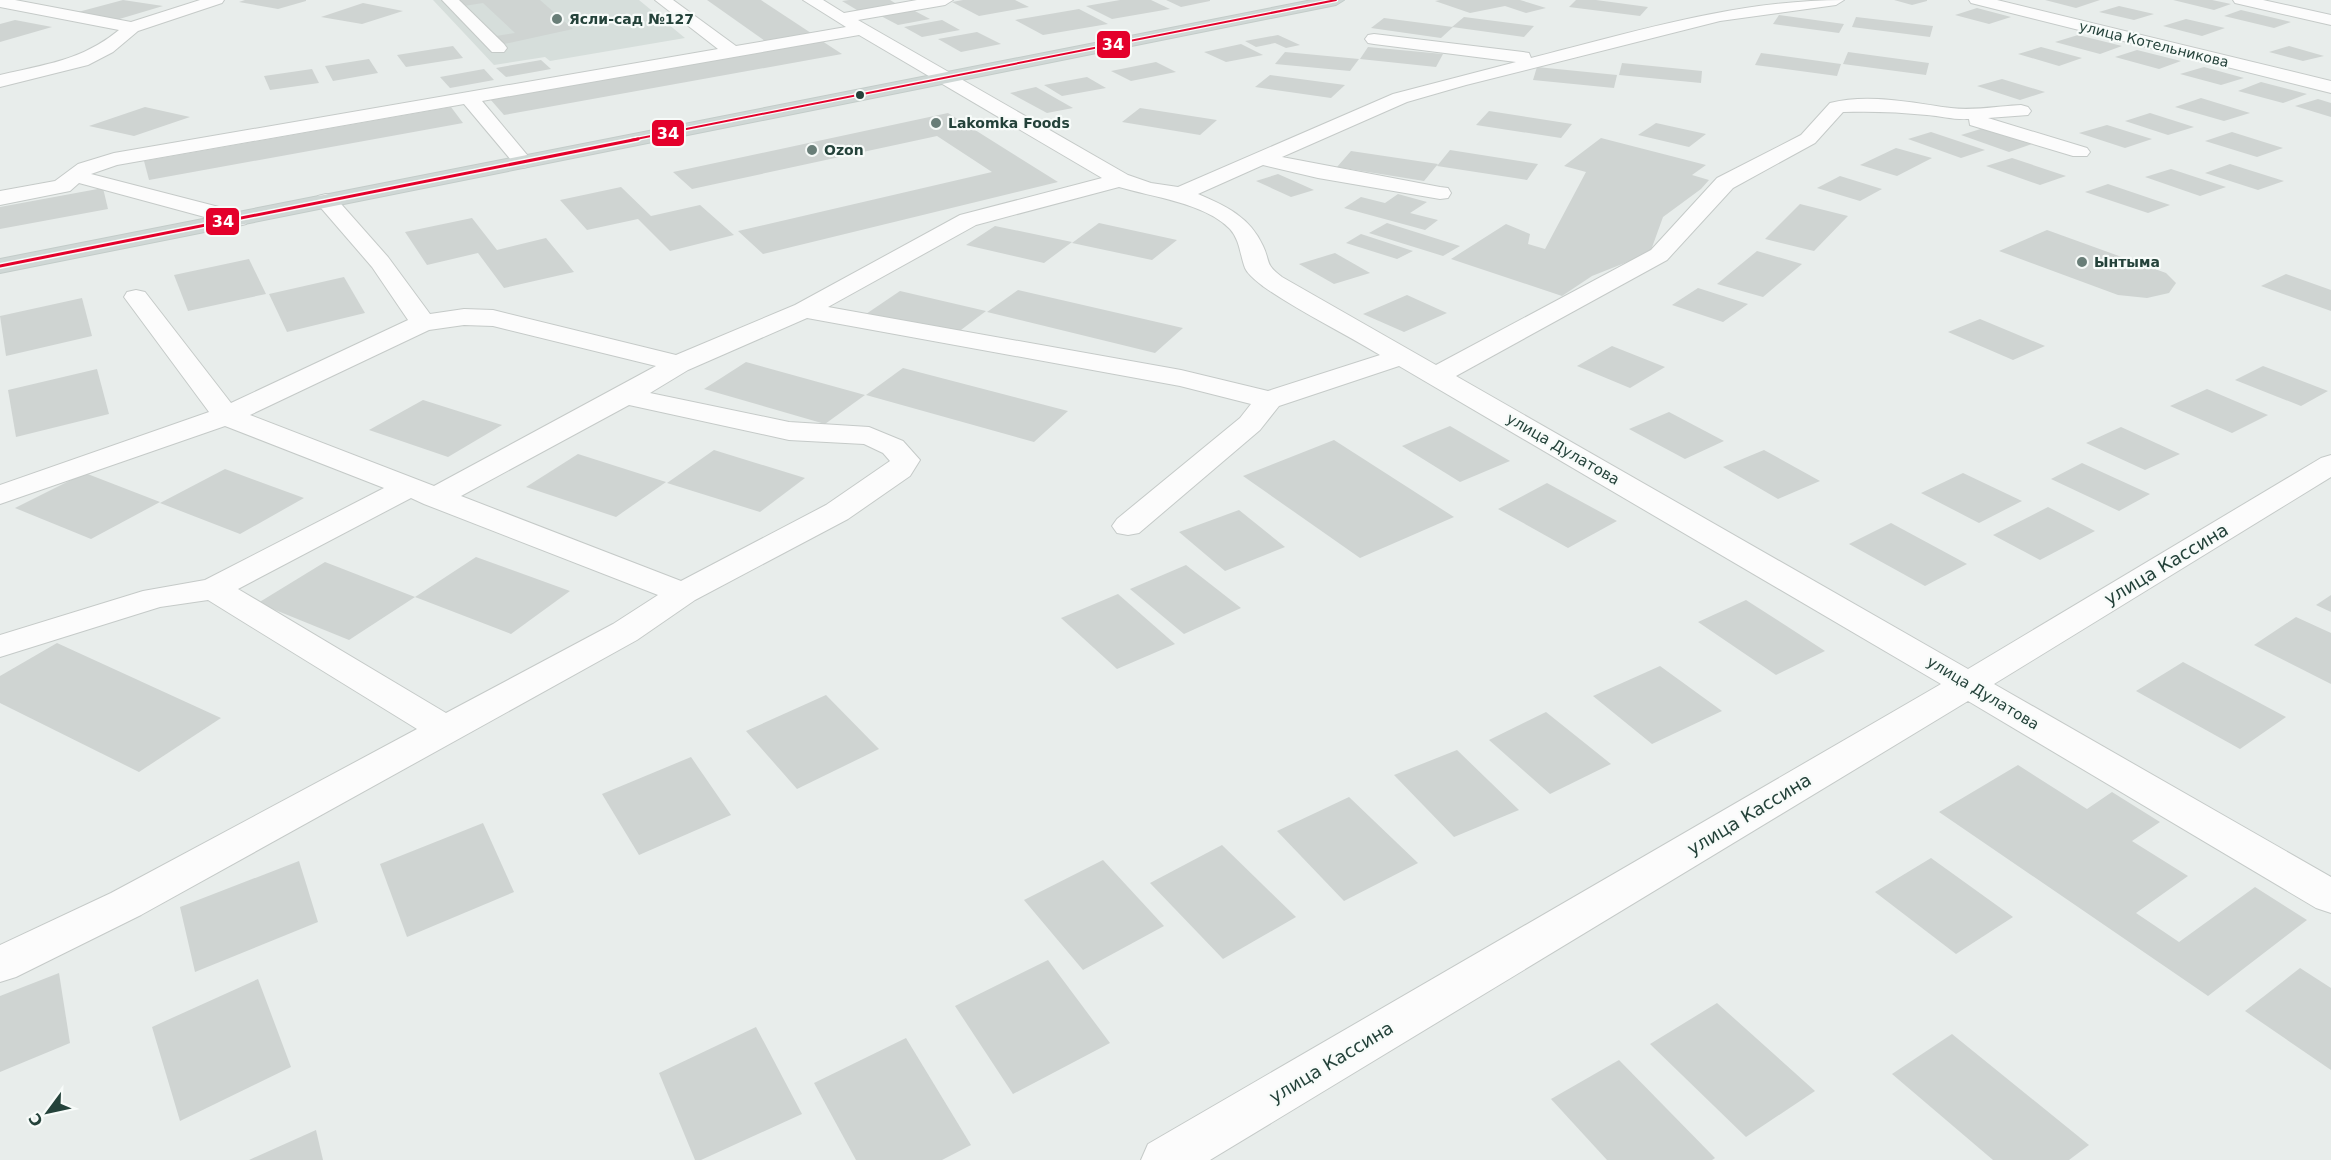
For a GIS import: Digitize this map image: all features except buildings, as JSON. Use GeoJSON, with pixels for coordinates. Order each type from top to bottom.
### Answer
{"type":"FeatureCollection","features":[{"type":"Feature","properties":{"kind":"main road"},"geometry":{"type":"LineString","coordinates":[[0,266],[1336,0]]}},
{"type":"Feature","properties":{"kind":"street"},"geometry":{"type":"LineString","coordinates":[[0,81],[82,61],[107,48],[132,27],[216,0]]}},
{"type":"Feature","properties":{"kind":"street"},"geometry":{"type":"LineString","coordinates":[[450,0],[498,48]]}},
{"type":"Feature","properties":{"kind":"street"},"geometry":{"type":"LineString","coordinates":[[663,0],[733,52]]}},
{"type":"Feature","properties":{"kind":"street","name":"улица Дулатова"},"geometry":{"type":"LineString","coordinates":[[811,0],[1120,180],[1148,189],[1180,194],[1214,209],[1239,225],[1252,247],[1257,269],[1273,282],[1896,641],[1967,685],[2331,897]]}},
{"type":"Feature","properties":{"kind":"street"},"geometry":{"type":"LineString","coordinates":[[842,18],[945,0]]}},
{"type":"Feature","properties":{"kind":"street"},"geometry":{"type":"LineString","coordinates":[[1180,194],[1400,98],[1543,59],[1720,16],[1836,0]]}},
{"type":"Feature","properties":{"kind":"street","name":"улица Котельникова"},"geometry":{"type":"LineString","coordinates":[[1977,0],[2331,87]]}},
{"type":"Feature","properties":{"kind":"street"},"geometry":{"type":"LineString","coordinates":[[2241,0],[2331,20]]}},
{"type":"Feature","properties":{"kind":"street"},"geometry":{"type":"LineString","coordinates":[[0,2],[132,27]]}},
{"type":"Feature","properties":{"kind":"street"},"geometry":{"type":"LineString","coordinates":[[0,18],[35,9]]}},
{"type":"Feature","properties":{"kind":"street"},"geometry":{"type":"LineString","coordinates":[[0,198],[62,186],[85,168],[114,159],[861,30]]}},
{"type":"Feature","properties":{"kind":"street"},"geometry":{"type":"LineString","coordinates":[[1374,39],[1543,59]]}},
{"type":"Feature","properties":{"kind":"street"},"geometry":{"type":"LineString","coordinates":[[468,98],[523,162]]}},
{"type":"Feature","properties":{"kind":"street"},"geometry":{"type":"LineString","coordinates":[[1436,376],[1659,255],[1725,183],[1808,139],[1837,107],[1871,105],[1929,109],[2080,152]]}},
{"type":"Feature","properties":{"kind":"street"},"geometry":{"type":"LineString","coordinates":[[1953,114],[2021,111]]}},
{"type":"Feature","properties":{"kind":"street"},"geometry":{"type":"LineString","coordinates":[[1263,159],[1318,172],[1440,193]]}},
{"type":"Feature","properties":{"kind":"street"},"geometry":{"type":"LineString","coordinates":[[76,176],[238,219]]}},
{"type":"Feature","properties":{"kind":"street"},"geometry":{"type":"LineString","coordinates":[[0,646],[155,598],[214,589],[626,396],[679,364],[804,310],[969,220],[1120,180]]}},
{"type":"Feature","properties":{"kind":"street"},"geometry":{"type":"LineString","coordinates":[[326,201],[380,262],[423,323]]}},
{"type":"Feature","properties":{"kind":"street"},"geometry":{"type":"LineString","coordinates":[[136,297],[226,416],[683,593]]}},
{"type":"Feature","properties":{"kind":"street"},"geometry":{"type":"LineString","coordinates":[[804,310],[1180,378],[1269,400],[1402,356]]}},
{"type":"Feature","properties":{"kind":"street"},"geometry":{"type":"LineString","coordinates":[[0,495],[226,416],[423,323],[464,317],[493,318],[679,364]]}},
{"type":"Feature","properties":{"kind":"street"},"geometry":{"type":"LineString","coordinates":[[0,965],[126,904],[625,632],[683,593],[837,512],[899,470],[905,460],[893,447],[869,436],[789,431],[626,396]]}},
{"type":"Feature","properties":{"kind":"street"},"geometry":{"type":"LineString","coordinates":[[1128,526],[1250,424],[1269,400]]}},
{"type":"Feature","properties":{"kind":"street","name":"улица Кассина"},"geometry":{"type":"LineString","coordinates":[[1166,1160],[1967,685],[2331,464]]}},
{"type":"Feature","properties":{"kind":"street"},"geometry":{"type":"LineString","coordinates":[[214,589],[446,730]]}},
{"type":"Feature","properties":{"kind":"shaded area","name":"Ясли-сад №127"},"geometry":{"type":"Polygon","coordinates":[[[433,0],[639,0],[685,38],[550,61],[545,57],[494,65],[433,0]]]}},
{"type":"Feature","properties":{"kind":"transit line","name":"34"},"geometry":{"type":"LineString","coordinates":[[0,266],[1336,0]]}},
{"type":"Feature","properties":{"kind":"place","name":"Ясли-сад №127"},"geometry":{"type":"Point","coordinates":[557,19]}},
{"type":"Feature","properties":{"kind":"place","name":"Lakomka Foods"},"geometry":{"type":"Point","coordinates":[936,123]}},
{"type":"Feature","properties":{"kind":"place","name":"Ozon"},"geometry":{"type":"Point","coordinates":[812,150]}},
{"type":"Feature","properties":{"kind":"place","name":"Ынтыма"},"geometry":{"type":"Point","coordinates":[2082,262]}}]}
